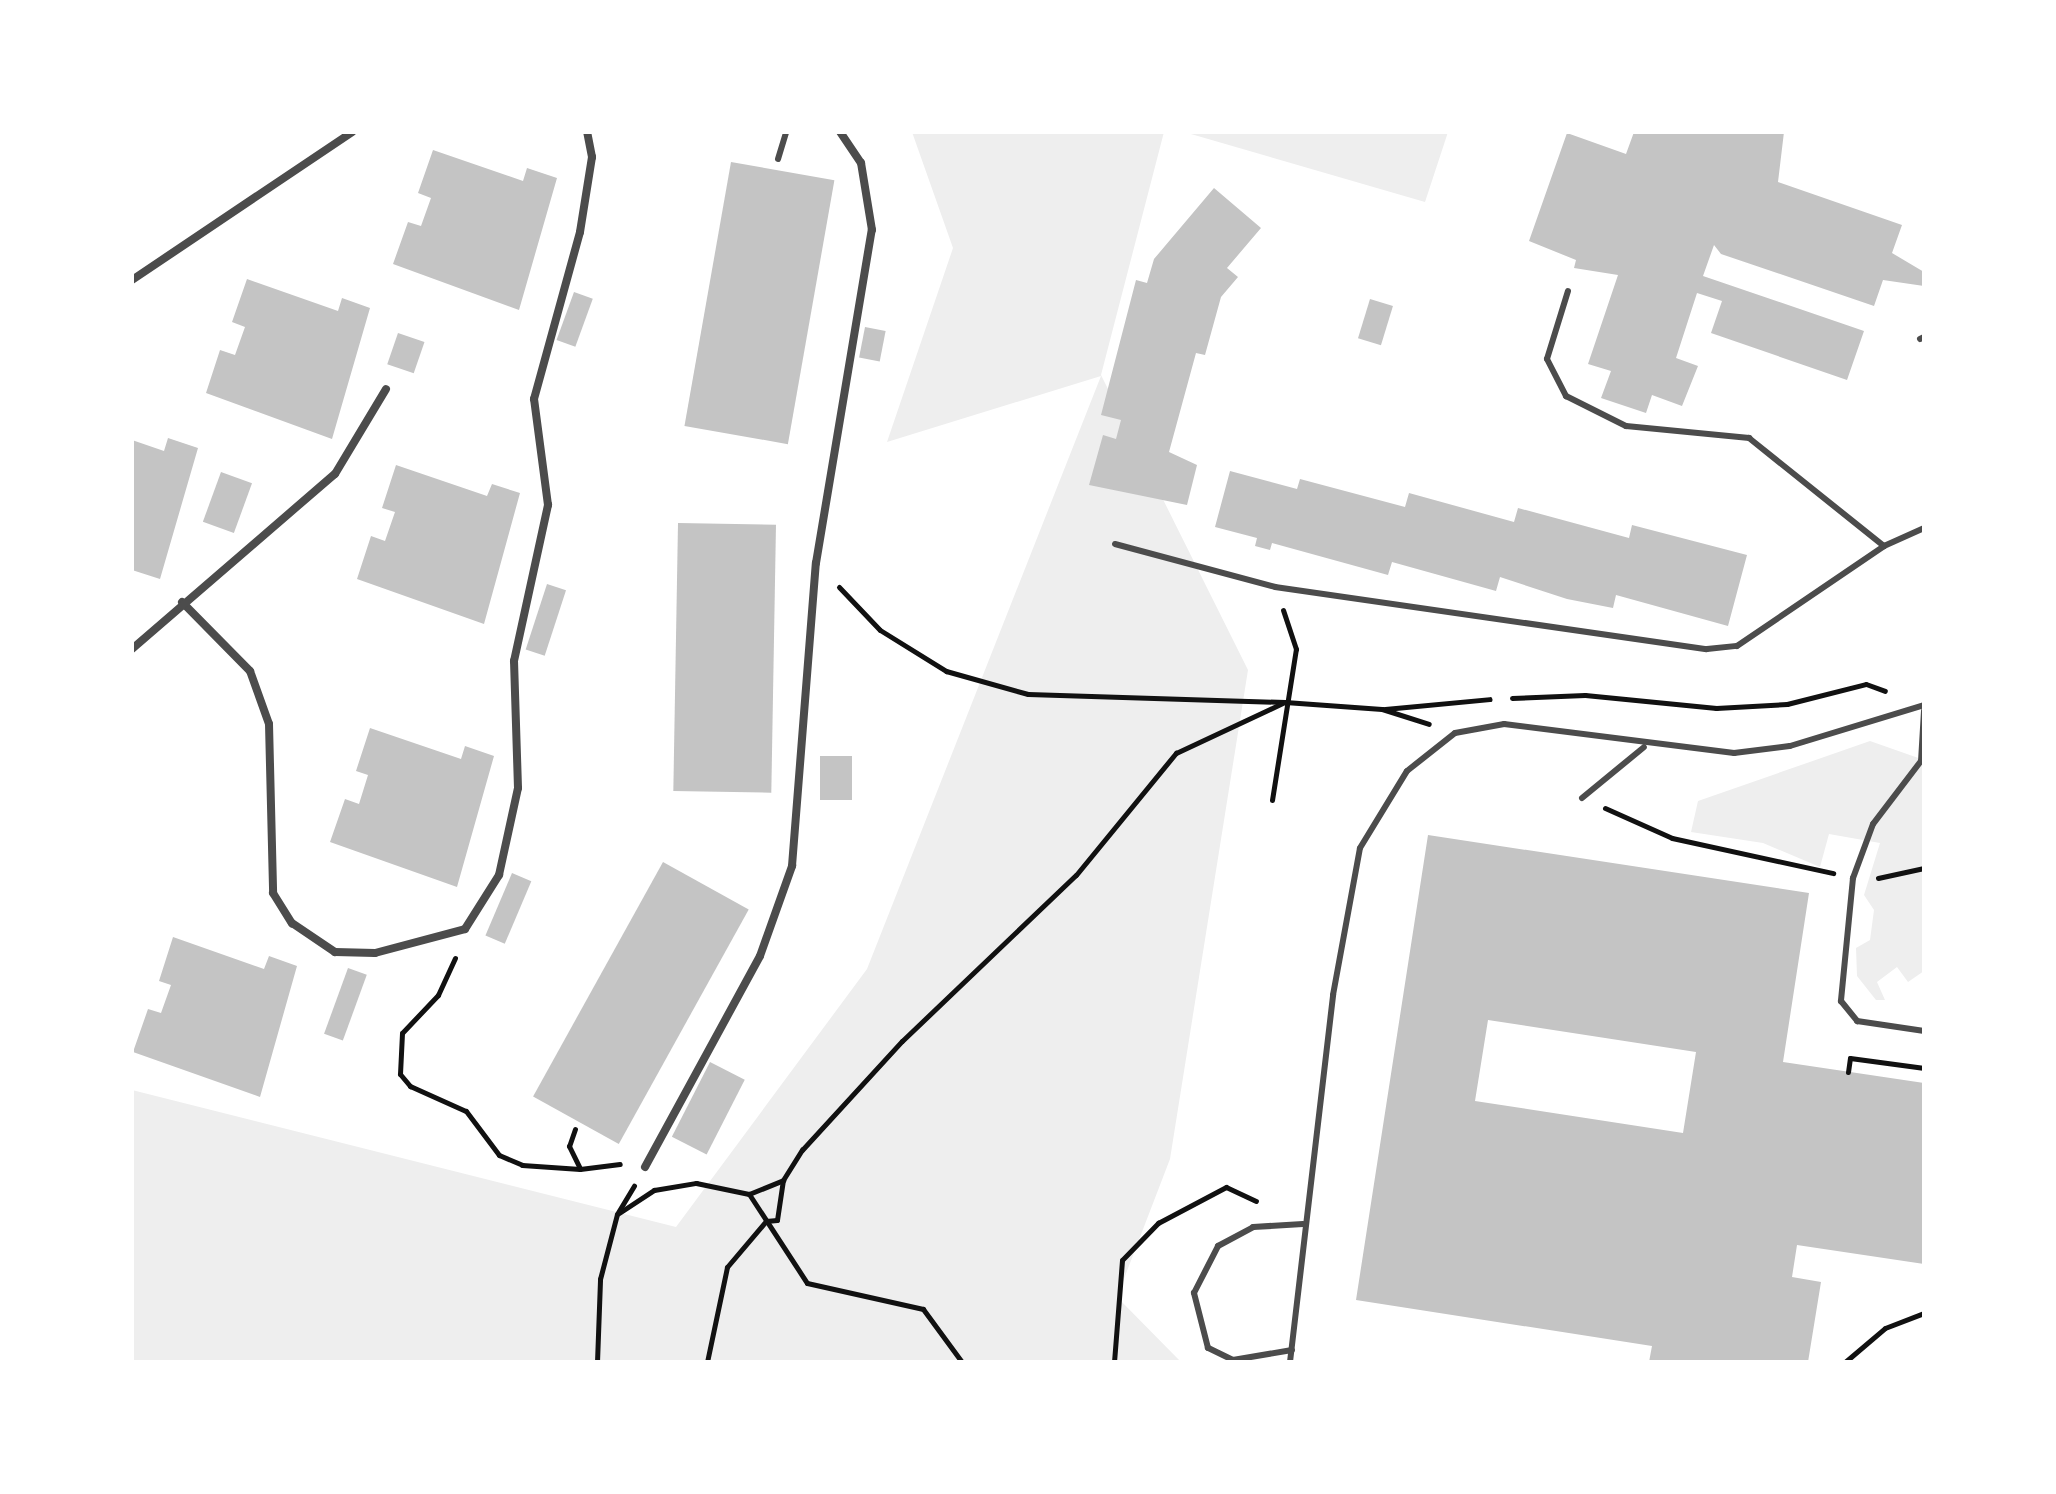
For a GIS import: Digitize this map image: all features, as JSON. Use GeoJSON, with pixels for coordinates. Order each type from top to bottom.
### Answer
{"type":"FeatureCollection","features":[{"type":"Feature","properties":{"kind":"street"},"geometry":{"type":"LineString","coordinates":[[132,280],[352,132]]}},
{"type":"Feature","properties":{"kind":"street"},"geometry":{"type":"LineString","coordinates":[[182,602],[250,671],[269,724],[273,893],[292,923],[335,952],[375,953],[458,930],[488,901],[499,875],[518,788],[514,661],[548,505],[534,399],[580,232],[592,157],[587,132]]}},
{"type":"Feature","properties":{"kind":"street"},"geometry":{"type":"LineString","coordinates":[[645,1167],[760,956],[792,866],[816,563],[872,230],[861,163],[840,132]]}},
{"type":"Feature","properties":{"kind":"street"},"geometry":{"type":"LineString","coordinates":[[132,649],[182,602],[335,474],[386,389]]}},
{"type":"Feature","properties":{"kind":"lane"},"geometry":{"type":"LineString","coordinates":[[778,159],[786,132]]}},
{"type":"Feature","properties":{"kind":"lane"},"geometry":{"type":"LineString","coordinates":[[1568,291],[1547,359],[1566,396],[1626,426],[1749,438],[1884,546]]}},
{"type":"Feature","properties":{"kind":"lane"},"geometry":{"type":"LineString","coordinates":[[1115,544],[1275,587],[1707,649],[1737,646],[1884,546],[1924,528]]}},
{"type":"Feature","properties":{"kind":"lane"},"geometry":{"type":"LineString","coordinates":[[1290,1362],[1303,1224],[1360,848],[1407,771],[1455,733],[1504,724],[1568,726],[1644,747],[1734,753],[1790,746],[1924,705]]}},
{"type":"Feature","properties":{"kind":"lane"},"geometry":{"type":"LineString","coordinates":[[1924,711],[1921,761],[1873,824],[1853,878],[1841,1001],[1857,1021],[1924,1031]]}},
{"type":"Feature","properties":{"kind":"lane"},"geometry":{"type":"LineString","coordinates":[[1582,798],[1644,747]]}},
{"type":"Feature","properties":{"kind":"lane"},"geometry":{"type":"LineString","coordinates":[[1292,1350],[1233,1360],[1208,1348],[1194,1293],[1218,1246],[1253,1227],[1303,1224]]}},
{"type":"Feature","properties":{"kind":"path"},"geometry":{"type":"LineString","coordinates":[[816,563],[880,630],[946,671],[1028,694],[1285,702],[1382,709],[1585,695],[1758,706],[1866,684],[1895,694]]}},
{"type":"Feature","properties":{"kind":"path"},"geometry":{"type":"LineString","coordinates":[[1272,800],[1285,702],[1296,649],[1275,587]]}},
{"type":"Feature","properties":{"kind":"path"},"geometry":{"type":"LineString","coordinates":[[617,1214],[654,1190],[696,1183],[749,1194],[783,1180],[902,1041],[1076,875],[1176,753],[1285,702]]}},
{"type":"Feature","properties":{"kind":"path"},"geometry":{"type":"LineString","coordinates":[[1382,709],[1455,733]]}},
{"type":"Feature","properties":{"kind":"path"},"geometry":{"type":"LineString","coordinates":[[1582,798],[1672,838],[1853,878],[1924,868]]}},
{"type":"Feature","properties":{"kind":"path"},"geometry":{"type":"LineString","coordinates":[[458,930],[460,947],[438,995],[402,1033],[400,1074],[410,1086],[466,1111],[499,1155],[522,1165],[602,1171],[655,1148]]}},
{"type":"Feature","properties":{"kind":"path"},"geometry":{"type":"LineString","coordinates":[[1848,1072],[1850,1058],[1924,1068]]}},
{"type":"Feature","properties":{"kind":"path"},"geometry":{"type":"LineString","coordinates":[[575,1129],[569,1146],[580,1169]]}},
{"type":"Feature","properties":{"kind":"path"},"geometry":{"type":"LineString","coordinates":[[597,1362],[600,1279],[617,1214],[645,1167]]}},
{"type":"Feature","properties":{"kind":"path"},"geometry":{"type":"LineString","coordinates":[[707,1362],[727,1267],[766,1221],[777,1220],[783,1180]]}},
{"type":"Feature","properties":{"kind":"path"},"geometry":{"type":"LineString","coordinates":[[1114,1362],[1122,1260],[1158,1223],[1226,1187],[1303,1224]]}},
{"type":"Feature","properties":{"kind":"path"},"geometry":{"type":"LineString","coordinates":[[749,1194],[807,1283],[923,1309],[963,1362]]}},
{"type":"Feature","properties":{"kind":"path"},"geometry":{"type":"LineString","coordinates":[[1845,1362],[1885,1328],[1924,1313]]}},
{"type":"Feature","properties":{"kind":"shaded area"},"geometry":{"type":"Polygon","coordinates":[[[912,132],[1164,132],[1101,375],[1248,670],[1170,1159],[1117,1297],[1181,1362],[132,1362],[132,1090],[676,1227],[867,969],[1101,376],[887,442],[953,248],[912,132]]]}},
{"type":"Feature","properties":{"kind":"shaded area"},"geometry":{"type":"Polygon","coordinates":[[[1184,132],[1448,132],[1425,202],[1184,132]]]}},
{"type":"Feature","properties":{"kind":"shaded area"},"geometry":{"type":"Polygon","coordinates":[[[1870,741],[1924,760],[1924,971],[1908,982],[1897,967],[1877,982],[1885,1000],[1876,1000],[1857,976],[1856,948],[1870,940],[1874,910],[1864,895],[1880,843],[1829,834],[1820,867],[1763,843],[1691,832],[1698,801],[1870,741]]]}},
{"type":"Feature","properties":{"kind":"building"},"geometry":{"type":"Polygon","coordinates":[[[1634,132],[1784,132],[1778,182],[1902,225],[1892,253],[1924,272],[1924,286],[1883,280],[1874,306],[1721,254],[1714,245],[1703,276],[1864,331],[1847,380],[1711,333],[1722,301],[1697,293],[1676,358],[1698,366],[1682,406],[1652,395],[1646,413],[1601,398],[1611,371],[1588,364],[1618,275],[1574,268],[1576,260],[1529,241],[1567,133],[1626,154],[1634,132]]]}},
{"type":"Feature","properties":{"kind":"building"},"geometry":{"type":"Polygon","coordinates":[[[433,150],[523,181],[527,168],[557,178],[519,310],[393,264],[408,222],[421,226],[431,198],[418,193],[433,150]]]}},
{"type":"Feature","properties":{"kind":"building"},"geometry":{"type":"Polygon","coordinates":[[[731,162],[834,180],[788,444],[684,426],[731,162]]]}},
{"type":"Feature","properties":{"kind":"building"},"geometry":{"type":"Polygon","coordinates":[[[1214,188],[1261,228],[1227,268],[1238,277],[1221,297],[1205,355],[1196,353],[1169,452],[1197,465],[1187,505],[1089,485],[1103,435],[1116,439],[1121,420],[1101,415],[1136,280],[1147,283],[1154,259],[1214,188]]]}},
{"type":"Feature","properties":{"kind":"building"},"geometry":{"type":"Polygon","coordinates":[[[247,279],[338,311],[342,298],[370,308],[332,439],[206,393],[220,350],[235,355],[245,327],[232,322],[247,279]]]}},
{"type":"Feature","properties":{"kind":"building"},"geometry":{"type":"Polygon","coordinates":[[[574,292],[593,299],[575,347],[557,340],[574,292]]]}},
{"type":"Feature","properties":{"kind":"building"},"geometry":{"type":"Polygon","coordinates":[[[1370,299],[1393,306],[1381,345],[1358,338],[1370,299]]]}},
{"type":"Feature","properties":{"kind":"building"},"geometry":{"type":"Polygon","coordinates":[[[865,327],[886,331],[880,361],[859,357],[865,327]]]}},
{"type":"Feature","properties":{"kind":"building"},"geometry":{"type":"Polygon","coordinates":[[[398,333],[424,342],[414,373],[387,364],[398,333]]]}},
{"type":"Feature","properties":{"kind":"building"},"geometry":{"type":"Polygon","coordinates":[[[168,438],[198,448],[160,579],[132,570],[132,440],[164,451],[168,438]]]}},
{"type":"Feature","properties":{"kind":"building"},"geometry":{"type":"Polygon","coordinates":[[[396,465],[487,496],[492,484],[520,493],[484,624],[357,579],[371,536],[385,541],[395,512],[382,508],[396,465]]]}},
{"type":"Feature","properties":{"kind":"building"},"geometry":{"type":"Polygon","coordinates":[[[1230,471],[1297,489],[1300,479],[1405,507],[1409,493],[1514,522],[1518,508],[1629,538],[1632,525],[1747,555],[1728,626],[1616,595],[1613,608],[1567,599],[1500,577],[1496,591],[1392,562],[1388,575],[1272,543],[1270,550],[1255,546],[1257,538],[1215,527],[1230,471]]]}},
{"type":"Feature","properties":{"kind":"building"},"geometry":{"type":"Polygon","coordinates":[[[221,472],[252,483],[234,533],[203,522],[221,472]]]}},
{"type":"Feature","properties":{"kind":"building"},"geometry":{"type":"Polygon","coordinates":[[[678,523],[776,525],[771,793],[673,791],[678,523]]]}},
{"type":"Feature","properties":{"kind":"building"},"geometry":{"type":"Polygon","coordinates":[[[547,584],[566,590],[545,656],[526,650],[547,584]]]}},
{"type":"Feature","properties":{"kind":"building"},"geometry":{"type":"Polygon","coordinates":[[[370,728],[461,759],[465,746],[494,756],[457,887],[330,842],[345,799],[359,804],[368,775],[356,771],[370,728]]]}},
{"type":"Feature","properties":{"kind":"building"},"geometry":{"type":"Polygon","coordinates":[[[820,756],[852,756],[852,800],[820,800],[820,756]]]}},
{"type":"Feature","properties":{"kind":"building"},"geometry":{"type":"Polygon","coordinates":[[[1428,835],[1809,893],[1783,1062],[1924,1083],[1924,1264],[1797,1245],[1792,1277],[1821,1282],[1808,1362],[1649,1362],[1652,1346],[1356,1300],[1428,835]],[[1488,1020],[1475,1101],[1683,1133],[1696,1052],[1488,1020]]]}},
{"type":"Feature","properties":{"kind":"building"},"geometry":{"type":"Polygon","coordinates":[[[663,862],[749,910],[619,1144],[533,1096],[663,862]]]}},
{"type":"Feature","properties":{"kind":"building"},"geometry":{"type":"Polygon","coordinates":[[[512,873],[531,881],[505,944],[485,936],[512,873]]]}},
{"type":"Feature","properties":{"kind":"building"},"geometry":{"type":"Polygon","coordinates":[[[173,937],[264,969],[269,956],[297,966],[260,1097],[133,1052],[148,1009],[161,1013],[171,985],[159,981],[173,937]]]}},
{"type":"Feature","properties":{"kind":"building"},"geometry":{"type":"Polygon","coordinates":[[[348,968],[367,975],[343,1041],[324,1034],[348,968]]]}},
{"type":"Feature","properties":{"kind":"building"},"geometry":{"type":"Polygon","coordinates":[[[710,1062],[745,1080],[707,1155],[672,1137],[710,1062]]]}}]}
